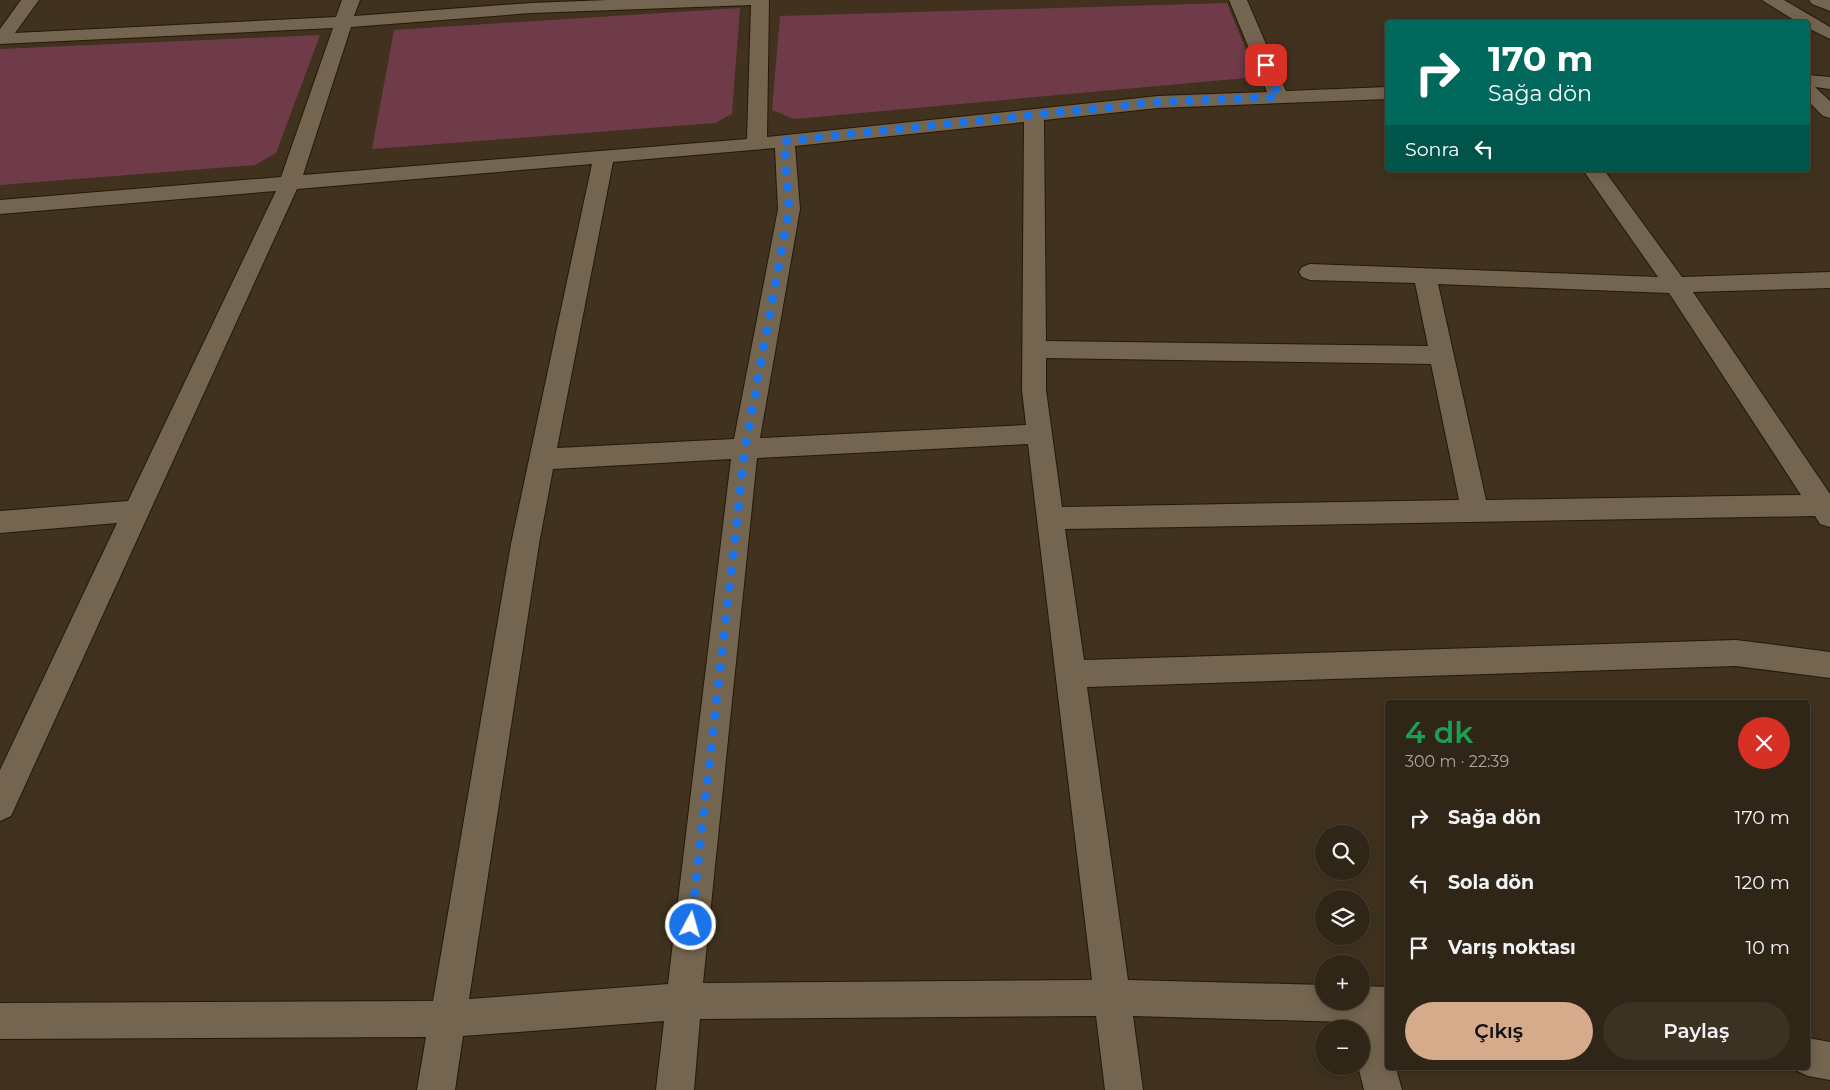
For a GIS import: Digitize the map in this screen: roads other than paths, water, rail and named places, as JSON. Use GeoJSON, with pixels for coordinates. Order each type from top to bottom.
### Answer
{"type":"FeatureCollection","features":[{"type":"Feature","properties":{"kind":"street"},"geometry":{"type":"LineString","coordinates":[[1,39],[30,0]]}},
{"type":"Feature","properties":{"kind":"street"},"geometry":{"type":"LineString","coordinates":[[0,805],[290,182],[351,0]]}},
{"type":"Feature","properties":{"kind":"street"},"geometry":{"type":"LineString","coordinates":[[1,39],[345,22],[531,8],[754,0]]}},
{"type":"Feature","properties":{"kind":"street"},"geometry":{"type":"LineString","coordinates":[[757,144],[760,0]]}},
{"type":"Feature","properties":{"kind":"street"},"geometry":{"type":"LineString","coordinates":[[1238,0],[1279,97]]}},
{"type":"Feature","properties":{"kind":"street"},"geometry":{"type":"LineString","coordinates":[[1771,0],[1806,20]]}},
{"type":"Feature","properties":{"kind":"street"},"geometry":{"type":"LineString","coordinates":[[1818,0],[1830,6]]}},
{"type":"Feature","properties":{"kind":"street"},"geometry":{"type":"LineString","coordinates":[[1810,22],[1830,34]]}},
{"type":"Feature","properties":{"kind":"street"},"geometry":{"type":"LineString","coordinates":[[1810,84],[1830,81]]}},
{"type":"Feature","properties":{"kind":"street"},"geometry":{"type":"LineString","coordinates":[[1810,87],[1830,112]]}},
{"type":"Feature","properties":{"kind":"street"},"geometry":{"type":"LineString","coordinates":[[0,207],[757,144],[1158,102],[1385,93]]}},
{"type":"Feature","properties":{"kind":"street"},"geometry":{"type":"LineString","coordinates":[[1034,115],[1034,390],[1069,674],[1124,1090]]}},
{"type":"Feature","properties":{"kind":"street"},"geometry":{"type":"LineString","coordinates":[[675,1090],[745,449],[789,209],[784,141]]}},
{"type":"Feature","properties":{"kind":"street"},"geometry":{"type":"LineString","coordinates":[[436,1090],[524,544],[604,156]]}},
{"type":"Feature","properties":{"kind":"street"},"geometry":{"type":"LineString","coordinates":[[1594,172],[1676,285],[1828,509]]}},
{"type":"Feature","properties":{"kind":"street"},"geometry":{"type":"LineString","coordinates":[[1310,272],[1676,285],[1830,280]]}},
{"type":"Feature","properties":{"kind":"street"},"geometry":{"type":"LineString","coordinates":[[1425,276],[1475,512]]}},
{"type":"Feature","properties":{"kind":"street"},"geometry":{"type":"LineString","coordinates":[[1034,349],[1442,355]]}},
{"type":"Feature","properties":{"kind":"street"},"geometry":{"type":"LineString","coordinates":[[542,459],[1040,434]]}},
{"type":"Feature","properties":{"kind":"street"},"geometry":{"type":"LineString","coordinates":[[1050,518],[1828,509]]}},
{"type":"Feature","properties":{"kind":"street"},"geometry":{"type":"LineString","coordinates":[[0,522],[137,511]]}},
{"type":"Feature","properties":{"kind":"street"},"geometry":{"type":"LineString","coordinates":[[1069,674],[1736,653],[1830,665]]}},
{"type":"Feature","properties":{"kind":"street"},"geometry":{"type":"LineString","coordinates":[[0,1021],[448,1019],[684,1001],[1113,998],[1374,1004],[1383,1090]]}},
{"type":"Feature","properties":{"kind":"street"},"geometry":{"type":"LineString","coordinates":[[1810,1057],[1830,1061]]}}]}
